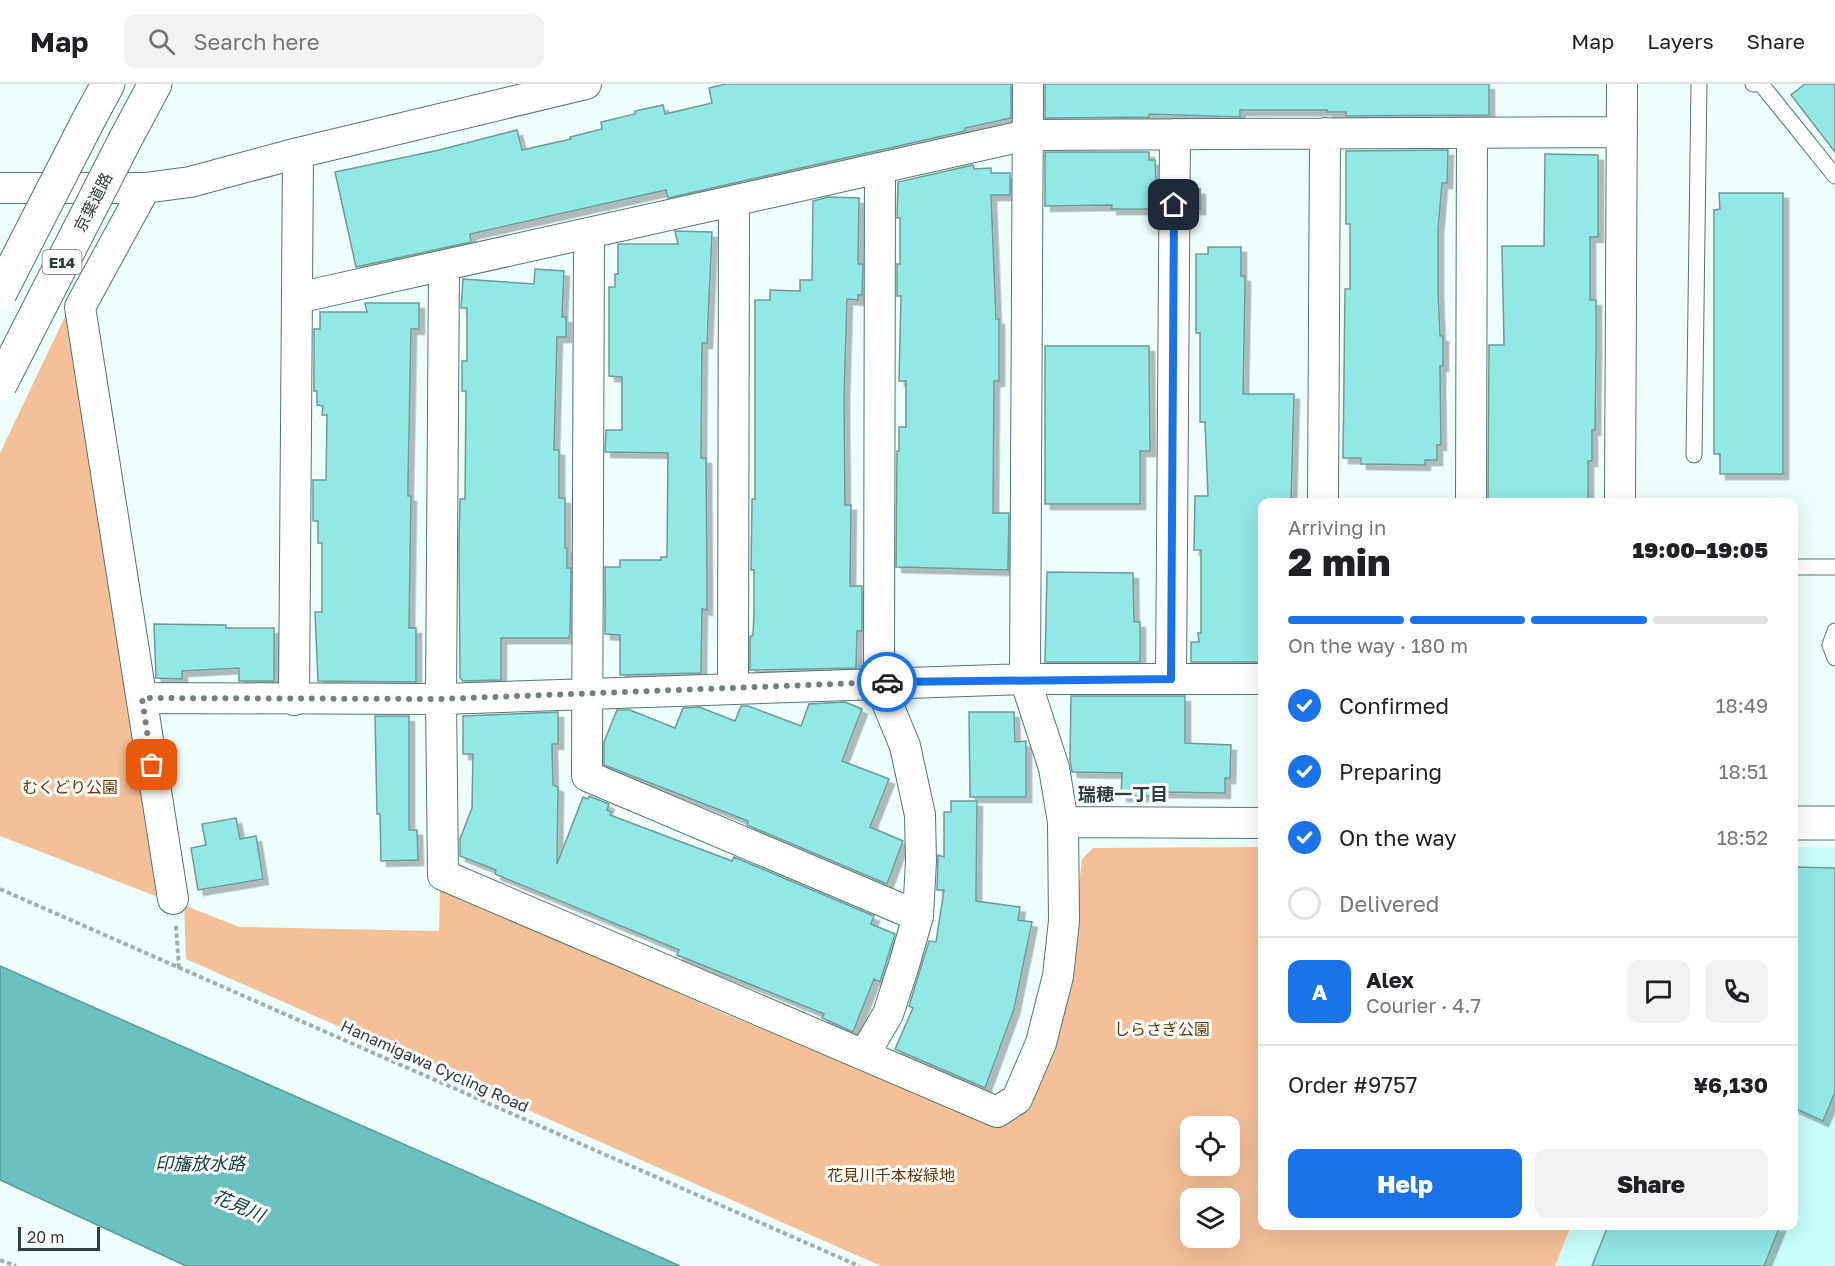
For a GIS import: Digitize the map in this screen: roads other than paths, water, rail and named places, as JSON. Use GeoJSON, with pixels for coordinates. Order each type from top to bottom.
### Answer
{"type":"FeatureCollection","features":[{"type":"Feature","properties":{"kind":"main road","name":"E14"},"geometry":{"type":"LineString","coordinates":[[0,293],[108,84]]}},
{"type":"Feature","properties":{"kind":"main road","name":"京葉道路"},"geometry":{"type":"LineString","coordinates":[[0,385],[155,84]]}},
{"type":"Feature","properties":{"kind":"main road"},"geometry":{"type":"LineString","coordinates":[[1798,823],[1835,824]]}},
{"type":"Feature","properties":{"kind":"street"},"geometry":{"type":"LineString","coordinates":[[0,188],[146,188],[190,182],[298,153],[586,84]]}},
{"type":"Feature","properties":{"kind":"street"},"geometry":{"type":"LineString","coordinates":[[444,266],[441,699],[443,875],[997,1112],[1017,1099],[1041,1043],[1058,976],[1064,921],[1063,822],[1054,768],[1025,679],[1028,84]]}},
{"type":"Feature","properties":{"kind":"street"},"geometry":{"type":"LineString","coordinates":[[1620,498],[1622,84]]}},
{"type":"Feature","properties":{"kind":"street"},"geometry":{"type":"LineString","coordinates":[[297,298],[1028,135],[1622,132]]}},
{"type":"Feature","properties":{"kind":"street"},"geometry":{"type":"LineString","coordinates":[[1323,498],[1325,133]]}},
{"type":"Feature","properties":{"kind":"street"},"geometry":{"type":"LineString","coordinates":[[1471,498],[1472,133]]}},
{"type":"Feature","properties":{"kind":"street"},"geometry":{"type":"LineString","coordinates":[[1171,679],[1175,134]]}},
{"type":"Feature","properties":{"kind":"street"},"geometry":{"type":"LineString","coordinates":[[294,700],[298,153]]}},
{"type":"Feature","properties":{"kind":"street"},"geometry":{"type":"LineString","coordinates":[[864,1055],[888,1014],[918,916],[920,815],[904,746],[879,683],[880,168]]}},
{"type":"Feature","properties":{"kind":"street"},"geometry":{"type":"LineString","coordinates":[[146,188],[80,307],[173,899]]}},
{"type":"Feature","properties":{"kind":"street"},"geometry":{"type":"LineString","coordinates":[[733,687],[734,201]]}},
{"type":"Feature","properties":{"kind":"street"},"geometry":{"type":"LineString","coordinates":[[589,233],[587,776],[918,916]]}},
{"type":"Feature","properties":{"kind":"street"},"geometry":{"type":"LineString","coordinates":[[142,698],[441,699],[733,687],[1025,679],[1258,679]]}},
{"type":"Feature","properties":{"kind":"street"},"geometry":{"type":"LineString","coordinates":[[1063,822],[1258,823]]}},
{"type":"Feature","properties":{"kind":"lane"},"geometry":{"type":"LineString","coordinates":[[1694,455],[1699,84]]}},
{"type":"Feature","properties":{"kind":"lane"},"geometry":{"type":"LineString","coordinates":[[1753,84],[1761,84],[1835,176]]}},
{"type":"Feature","properties":{"kind":"lane"},"geometry":{"type":"LineString","coordinates":[[1798,567],[1835,567]]}},
{"type":"Feature","properties":{"kind":"lane"},"geometry":{"type":"LineString","coordinates":[[1835,631],[1830,645],[1835,658]]}},
{"type":"Feature","properties":{"kind":"water","name":"印旛放水路"},"geometry":{"type":"Polygon","coordinates":[[[0,966],[680,1266],[186,1266],[0,1180],[0,966]]]}},
{"type":"Feature","properties":{"kind":"district","name":"瑞穂一丁目"},"geometry":{"type":"Point","coordinates":[1123,794]}},
{"type":"Feature","properties":{"kind":"park label","name":"むくどり公園"},"geometry":{"type":"Point","coordinates":[70,787]}},
{"type":"Feature","properties":{"kind":"park label","name":"しらさぎ公園"},"geometry":{"type":"Point","coordinates":[1162,1029]}},
{"type":"Feature","properties":{"kind":"park label","name":"花見川千本桜緑地"},"geometry":{"type":"Point","coordinates":[891,1175]}},
{"type":"Feature","properties":{"kind":"water label","name":"花見川"},"geometry":{"type":"Point","coordinates":[239,1205]}}]}
